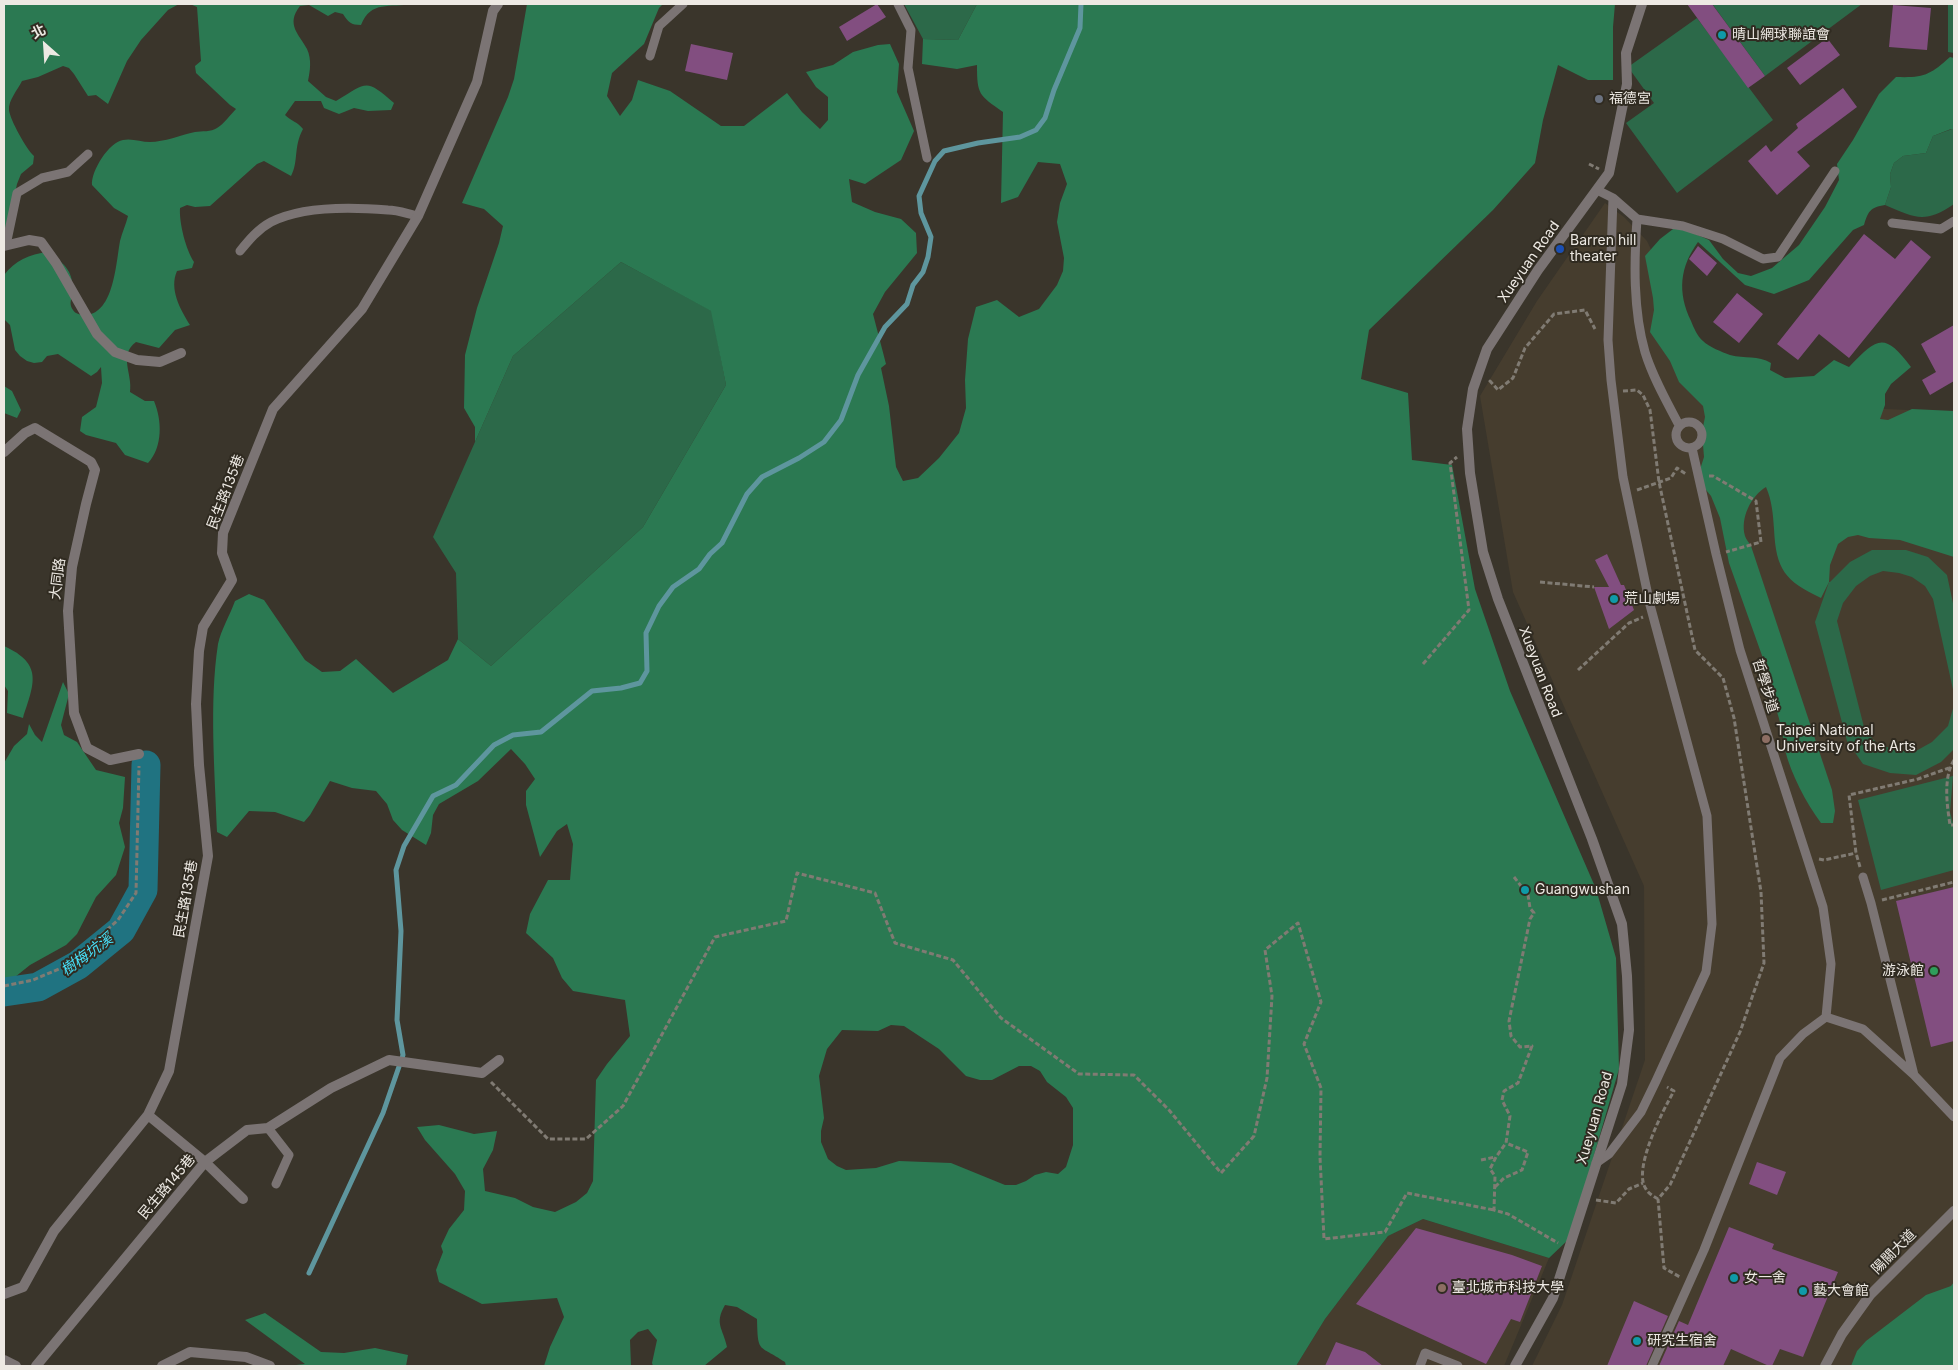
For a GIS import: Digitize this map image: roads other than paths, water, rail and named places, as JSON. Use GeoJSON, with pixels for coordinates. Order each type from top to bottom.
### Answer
{"type":"FeatureCollection","features":[{"type":"Feature","properties":{"kind":"street","name":"Xueyuan Road"},"geometry":{"type":"LineString","coordinates":[[1515,1366],[1553,1298],[1622,1084],[1629,1030],[1627,976],[1622,924],[1592,839],[1498,600],[1483,552],[1470,472],[1467,428],[1473,389],[1487,349],[1538,270],[1609,173],[1627,84],[1626,53],[1642,4]]}},
{"type":"Feature","properties":{"kind":"street"},"geometry":{"type":"LineString","coordinates":[[418,216],[477,82],[492,6]]}},
{"type":"Feature","properties":{"kind":"street","name":"民生路135巷"},"geometry":{"type":"LineString","coordinates":[[4,1294],[23,1288],[54,1231],[148,1115],[168,1071],[208,856],[199,765],[196,704],[202,627],[232,580],[222,553],[223,533],[273,409],[362,309],[418,216]]}},
{"type":"Feature","properties":{"kind":"street"},"geometry":{"type":"LineString","coordinates":[[5,246],[29,240],[41,242],[56,263],[97,334],[115,352],[137,360],[160,362],[181,353]]}},
{"type":"Feature","properties":{"kind":"street","name":"大同路"},"geometry":{"type":"LineString","coordinates":[[4,452],[24,433],[35,428],[91,462],[95,470],[72,567],[69,602],[74,713],[87,748],[110,760],[140,754]]}},
{"type":"Feature","properties":{"kind":"street","name":"民生路145巷"},"geometry":{"type":"LineString","coordinates":[[36,1366],[205,1162],[247,1130],[268,1128],[331,1088],[389,1060],[482,1073],[499,1060]]}},
{"type":"Feature","properties":{"kind":"street"},"geometry":{"type":"LineString","coordinates":[[148,1115],[205,1162],[243,1199]]}},
{"type":"Feature","properties":{"kind":"street","name":"陽關大道"},"geometry":{"type":"LineString","coordinates":[[1825,1366],[1842,1334],[1870,1295],[1954,1211]]}},
{"type":"Feature","properties":{"kind":"street"},"geometry":{"type":"LineString","coordinates":[[162,1366],[190,1352],[246,1357],[270,1366]]}},
{"type":"Feature","properties":{"kind":"street"},"geometry":{"type":"LineString","coordinates":[[4,1360],[16,1366]]}},
{"type":"Feature","properties":{"kind":"lane"},"geometry":{"type":"LineString","coordinates":[[650,56],[659,26],[683,4]]}},
{"type":"Feature","properties":{"kind":"lane"},"geometry":{"type":"LineString","coordinates":[[898,4],[911,30],[908,68],[928,158]]}},
{"type":"Feature","properties":{"kind":"lane"},"geometry":{"type":"LineString","coordinates":[[5,246],[17,193],[42,178],[68,172],[88,154]]}},
{"type":"Feature","properties":{"kind":"lane"},"geometry":{"type":"LineString","coordinates":[[1597,190],[1613,198],[1637,219],[1683,226],[1723,239],[1763,259],[1778,257],[1835,171]]}},
{"type":"Feature","properties":{"kind":"lane"},"geometry":{"type":"LineString","coordinates":[[1596,1163],[1610,1154],[1641,1112],[1706,972],[1712,924],[1707,816],[1653,614],[1627,494],[1612,391],[1608,340],[1613,198]]}},
{"type":"Feature","properties":{"kind":"lane"},"geometry":{"type":"LineString","coordinates":[[240,250],[255,233],[271,222],[316,210],[352,208],[390,210],[418,216]]}},
{"type":"Feature","properties":{"kind":"lane"},"geometry":{"type":"LineString","coordinates":[[1637,219],[1636,288],[1639,323],[1645,352],[1654,376],[1679,425]]}},
{"type":"Feature","properties":{"kind":"lane"},"geometry":{"type":"LineString","coordinates":[[1892,223],[1941,229],[1954,221]]}},
{"type":"Feature","properties":{"kind":"lane"},"geometry":{"type":"LineString","coordinates":[[1687,421],[1695,422],[1702,428],[1703,436],[1700,444],[1692,448],[1684,447],[1678,442],[1676,433],[1679,425],[1687,421]]}},
{"type":"Feature","properties":{"kind":"lane","name":"哲學步道"},"geometry":{"type":"LineString","coordinates":[[1692,448],[1740,650],[1823,907],[1831,964],[1826,1017]]}},
{"type":"Feature","properties":{"kind":"lane"},"geometry":{"type":"LineString","coordinates":[[1862,877],[1871,903],[1914,1075]]}},
{"type":"Feature","properties":{"kind":"lane"},"geometry":{"type":"LineString","coordinates":[[1652,1366],[1707,1241],[1780,1058],[1803,1034],[1826,1017],[1863,1029],[1914,1075],[1954,1117]]}},
{"type":"Feature","properties":{"kind":"lane"},"geometry":{"type":"LineString","coordinates":[[268,1128],[289,1155],[276,1184]]}},
{"type":"Feature","properties":{"kind":"lane"},"geometry":{"type":"LineString","coordinates":[[1420,1366],[1425,1353],[1458,1366]]}},
{"type":"Feature","properties":{"kind":"waterway"},"geometry":{"type":"LineString","coordinates":[[309,1273],[383,1113],[403,1055],[397,1020],[401,931],[396,870],[404,846],[433,796],[456,785],[494,745],[513,735],[541,732],[592,691],[621,688],[640,683],[647,671],[646,633],[659,606],[673,587],[699,569],[710,554],[722,543],[747,494],[762,477],[799,458],[824,442],[841,420],[858,375],[885,327],[907,304],[913,285],[923,272],[928,257],[931,237],[921,213],[919,196],[935,161],[944,151],[978,143],[1020,137],[1036,130],[1045,118],[1054,90],[1080,28],[1081,4]]}},
{"type":"Feature","properties":{"kind":"waterway","name":"樹梅坑溪"},"geometry":{"type":"LineString","coordinates":[[4,992],[38,987],[78,965],[121,930],[143,890],[146,765]]}},
{"type":"Feature","properties":{"kind":"place","name":"晴山網球聯誼會"},"geometry":{"type":"Point","coordinates":[1722,35]}},
{"type":"Feature","properties":{"kind":"place","name":"福德宮"},"geometry":{"type":"Point","coordinates":[1599,99]}},
{"type":"Feature","properties":{"kind":"place","name":"Barren hill theater"},"geometry":{"type":"Point","coordinates":[1560,249]}},
{"type":"Feature","properties":{"kind":"place","name":"荒山劇場"},"geometry":{"type":"Point","coordinates":[1614,599]}},
{"type":"Feature","properties":{"kind":"place","name":"Taipei National University of the Arts"},"geometry":{"type":"Point","coordinates":[1766,739]}},
{"type":"Feature","properties":{"kind":"place","name":"Guangwushan"},"geometry":{"type":"Point","coordinates":[1525,890]}},
{"type":"Feature","properties":{"kind":"place","name":"游泳館"},"geometry":{"type":"Point","coordinates":[1934,971]}},
{"type":"Feature","properties":{"kind":"place","name":"女一舍"},"geometry":{"type":"Point","coordinates":[1734,1278]}},
{"type":"Feature","properties":{"kind":"place","name":"臺北城市科技大學"},"geometry":{"type":"Point","coordinates":[1442,1288]}},
{"type":"Feature","properties":{"kind":"place","name":"藝大會館"},"geometry":{"type":"Point","coordinates":[1803,1291]}},
{"type":"Feature","properties":{"kind":"place","name":"研究生宿舍"},"geometry":{"type":"Point","coordinates":[1637,1341]}}]}
